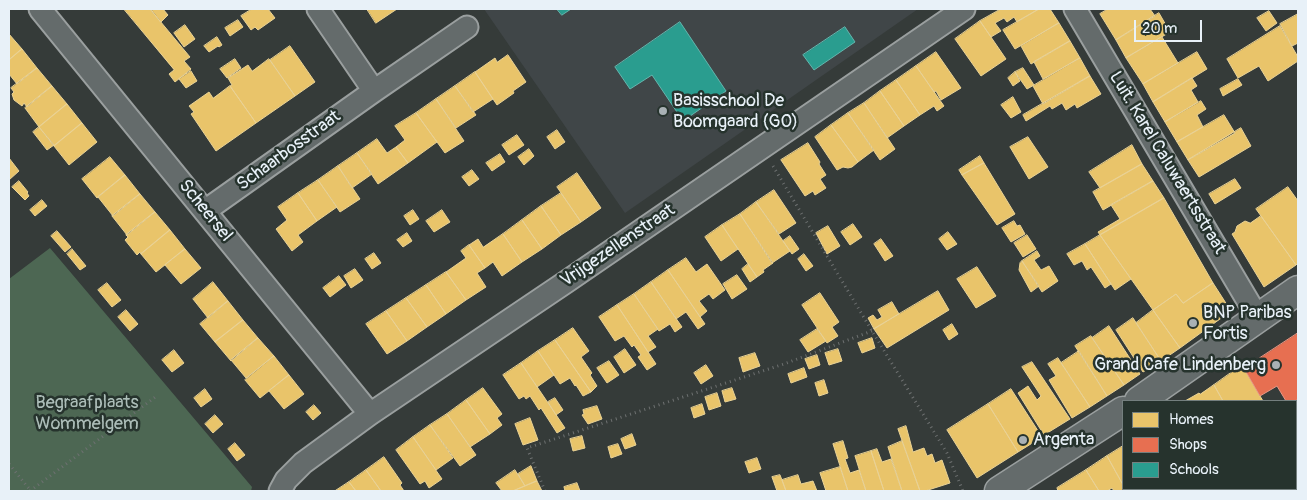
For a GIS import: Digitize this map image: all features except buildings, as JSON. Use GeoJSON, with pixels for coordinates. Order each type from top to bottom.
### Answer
{"type":"FeatureCollection","features":[{"type":"Feature","properties":{"kind":"street","name":"Scheersel"},"geometry":{"type":"LineString","coordinates":[[40,9],[370,414]]}},
{"type":"Feature","properties":{"kind":"street"},"geometry":{"type":"LineString","coordinates":[[318,9],[374,90]]}},
{"type":"Feature","properties":{"kind":"street","name":"Vrijgezellenstraat"},"geometry":{"type":"LineString","coordinates":[[280,491],[286,480],[303,463],[370,414],[964,9]]}},
{"type":"Feature","properties":{"kind":"street","name":"Luit. Karel Caluwaertsstraat"},"geometry":{"type":"LineString","coordinates":[[1075,9],[1258,318]]}},
{"type":"Feature","properties":{"kind":"street","name":"Schaarbosstraat"},"geometry":{"type":"LineString","coordinates":[[205,211],[374,90],[468,27]]}},
{"type":"Feature","properties":{"kind":"street"},"geometry":{"type":"LineString","coordinates":[[1140,400],[1298,290]]}},
{"type":"Feature","properties":{"kind":"street"},"geometry":{"type":"LineString","coordinates":[[998,491],[1122,412]]}},
{"type":"Feature","properties":{"kind":"path"},"geometry":{"type":"LineString","coordinates":[[762,148],[947,453],[963,491]]}},
{"type":"Feature","properties":{"kind":"path"},"geometry":{"type":"LineString","coordinates":[[544,491],[527,448],[784,364],[872,331]]}},
{"type":"Feature","properties":{"kind":"path"},"geometry":{"type":"LineString","coordinates":[[9,464],[30,491],[158,395]]}},
{"type":"Feature","properties":{"kind":"shaded area","name":"Basisschool De Boomgaard (GO)"},"geometry":{"type":"Polygon","coordinates":[[[484,9],[918,9],[625,213],[484,9]]]}},
{"type":"Feature","properties":{"kind":"green space","name":"Begraafplaats Wommelgem"},"geometry":{"type":"Polygon","coordinates":[[[50,248],[252,487],[251,491],[9,491],[9,279],[50,248]]]}},
{"type":"Feature","properties":{"kind":"green space"},"geometry":{"type":"Polygon","coordinates":[[[1297,400],[1298,491],[1228,491],[1297,490],[1297,400]]]}},
{"type":"Feature","properties":{"kind":"place","name":"Basisschool De Boomgaard (GO)"},"geometry":{"type":"Point","coordinates":[663,111]}},
{"type":"Feature","properties":{"kind":"place","name":"BNP Paribas Fortis"},"geometry":{"type":"Point","coordinates":[1193,323]}},
{"type":"Feature","properties":{"kind":"place","name":"Grand Cafe Lindenberg"},"geometry":{"type":"Point","coordinates":[1276,365]}},
{"type":"Feature","properties":{"kind":"place","name":"Argenta"},"geometry":{"type":"Point","coordinates":[1023,440]}}]}
